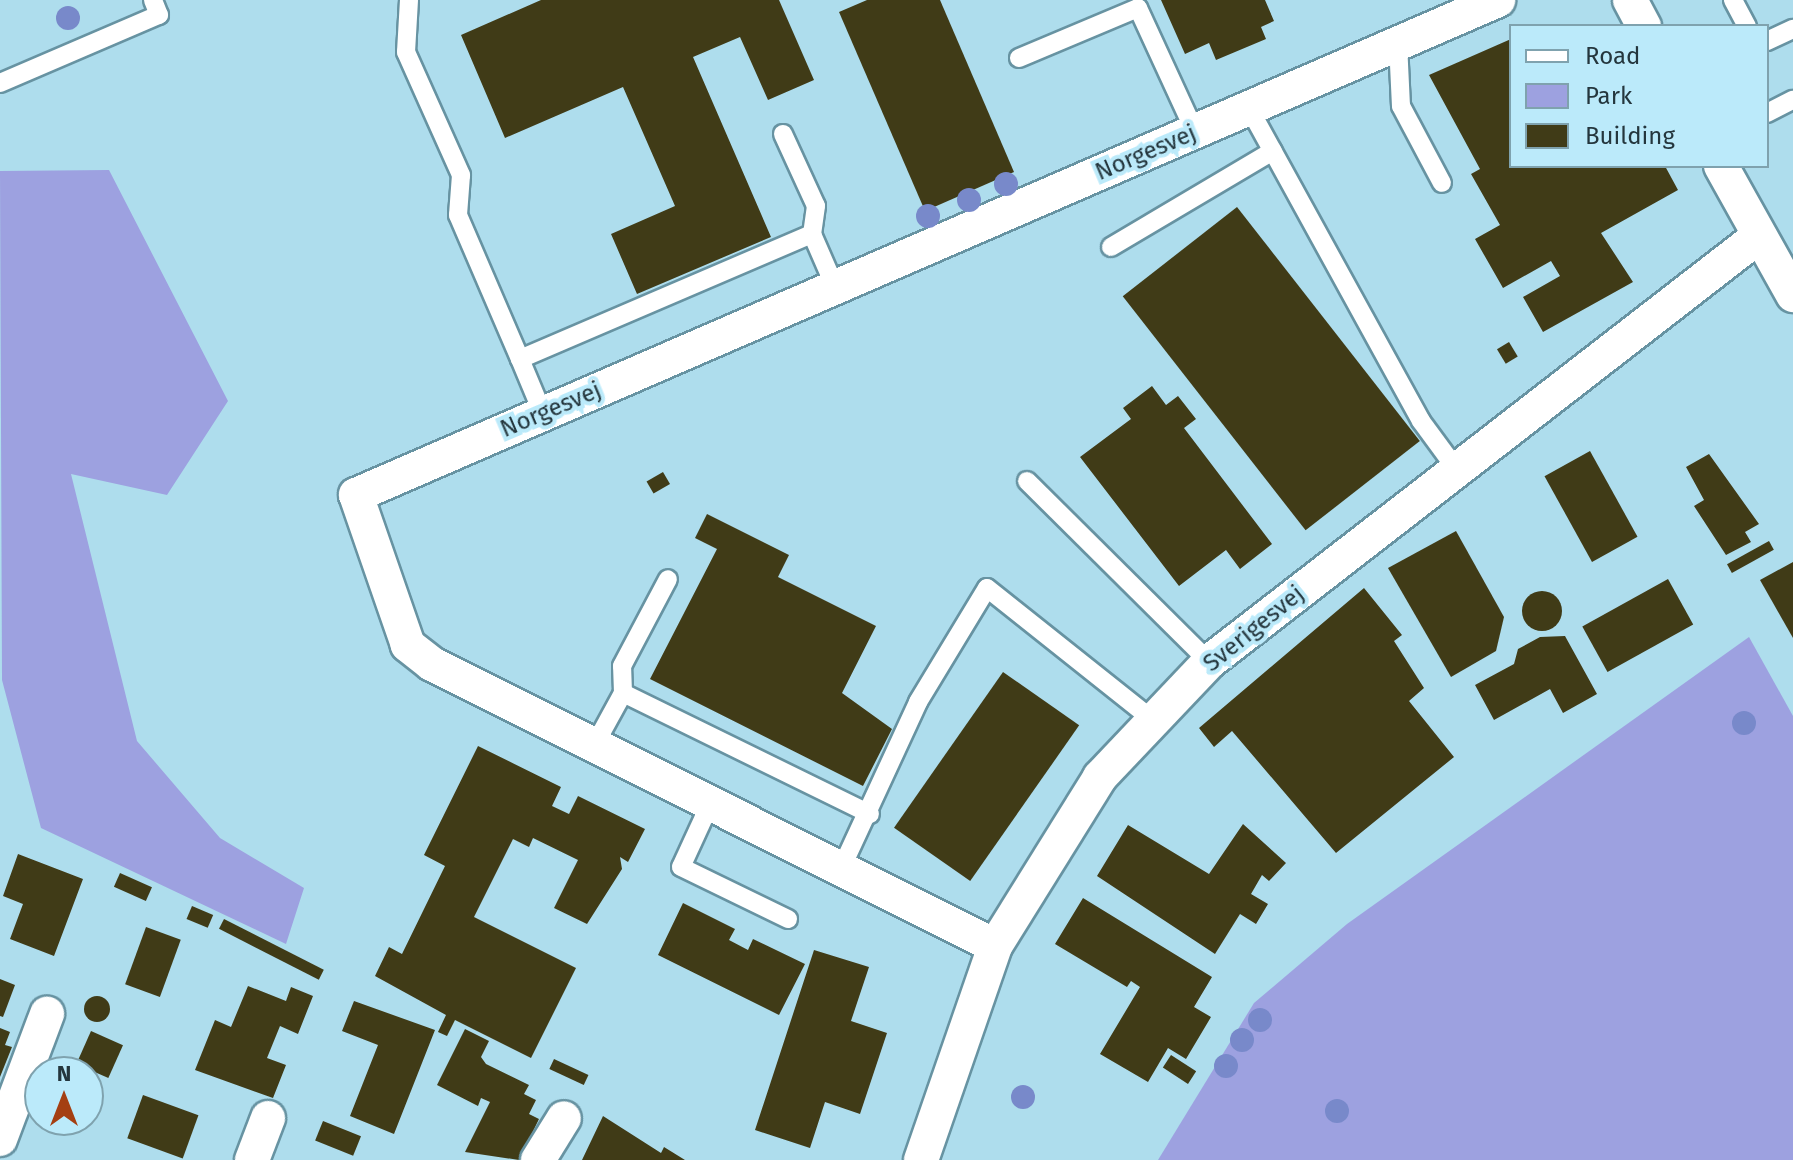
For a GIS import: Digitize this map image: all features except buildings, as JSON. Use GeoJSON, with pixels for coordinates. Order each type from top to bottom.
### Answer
{"type":"FeatureCollection","features":[{"type":"Feature","properties":{"kind":"street","name":"Norgesvej"},"geometry":{"type":"LineString","coordinates":[[995,946],[432,664],[408,645],[356,495],[1498,0]]}},
{"type":"Feature","properties":{"kind":"street"},"geometry":{"type":"LineString","coordinates":[[1630,0],[1643,24]]}},
{"type":"Feature","properties":{"kind":"street"},"geometry":{"type":"LineString","coordinates":[[1722,168],[1793,295]]}},
{"type":"Feature","properties":{"kind":"street","name":"Sverigesvej"},"geometry":{"type":"LineString","coordinates":[[921,1160],[995,946],[1100,777],[1209,662],[1759,236]]}},
{"type":"Feature","properties":{"kind":"street"},"geometry":{"type":"LineString","coordinates":[[0,1139],[47,1014]]}},
{"type":"Feature","properties":{"kind":"street"},"geometry":{"type":"LineString","coordinates":[[252,1160],[268,1118]]}},
{"type":"Feature","properties":{"kind":"street"},"geometry":{"type":"LineString","coordinates":[[538,1160],[564,1118]]}},
{"type":"Feature","properties":{"kind":"lane"},"geometry":{"type":"LineString","coordinates":[[0,83],[159,15],[153,0]]}},
{"type":"Feature","properties":{"kind":"lane"},"geometry":{"type":"LineString","coordinates":[[409,0],[406,52],[461,175],[458,215],[543,414]]}},
{"type":"Feature","properties":{"kind":"lane"},"geometry":{"type":"LineString","coordinates":[[1733,0],[1746,24]]}},
{"type":"Feature","properties":{"kind":"lane"},"geometry":{"type":"LineString","coordinates":[[1019,58],[1138,8],[1195,132]]}},
{"type":"Feature","properties":{"kind":"lane"},"geometry":{"type":"LineString","coordinates":[[1769,40],[1793,29]]}},
{"type":"Feature","properties":{"kind":"lane"},"geometry":{"type":"LineString","coordinates":[[1398,43],[1401,106],[1442,183]]}},
{"type":"Feature","properties":{"kind":"lane"},"geometry":{"type":"LineString","coordinates":[[1769,112],[1793,100]]}},
{"type":"Feature","properties":{"kind":"lane"},"geometry":{"type":"LineString","coordinates":[[1249,108],[1421,421],[1457,470]]}},
{"type":"Feature","properties":{"kind":"lane"},"geometry":{"type":"LineString","coordinates":[[783,134],[816,206],[812,234],[835,287]]}},
{"type":"Feature","properties":{"kind":"lane"},"geometry":{"type":"LineString","coordinates":[[1111,247],[1273,151]]}},
{"type":"Feature","properties":{"kind":"lane"},"geometry":{"type":"LineString","coordinates":[[520,359],[812,234]]}},
{"type":"Feature","properties":{"kind":"lane"},"geometry":{"type":"LineString","coordinates":[[1027,481],[1209,662]]}},
{"type":"Feature","properties":{"kind":"lane"},"geometry":{"type":"LineString","coordinates":[[594,746],[623,693],[622,666],[668,579]]}},
{"type":"Feature","properties":{"kind":"lane"},"geometry":{"type":"LineString","coordinates":[[841,869],[870,814],[918,702],[987,588],[1153,720]]}},
{"type":"Feature","properties":{"kind":"lane"},"geometry":{"type":"LineString","coordinates":[[623,693],[870,814]]}},
{"type":"Feature","properties":{"kind":"lane"},"geometry":{"type":"LineString","coordinates":[[710,804],[681,867],[788,919]]}},
{"type":"Feature","properties":{"kind":"green space"},"geometry":{"type":"Polygon","coordinates":[[[109,170],[228,401],[167,495],[71,474],[137,741],[220,838],[304,888],[286,944],[41,828],[2,680],[0,171],[109,170]]]}},
{"type":"Feature","properties":{"kind":"green space"},"geometry":{"type":"Polygon","coordinates":[[[1749,637],[1793,716],[1793,1160],[1158,1160],[1254,1003],[1347,924],[1749,637]]]}}]}
